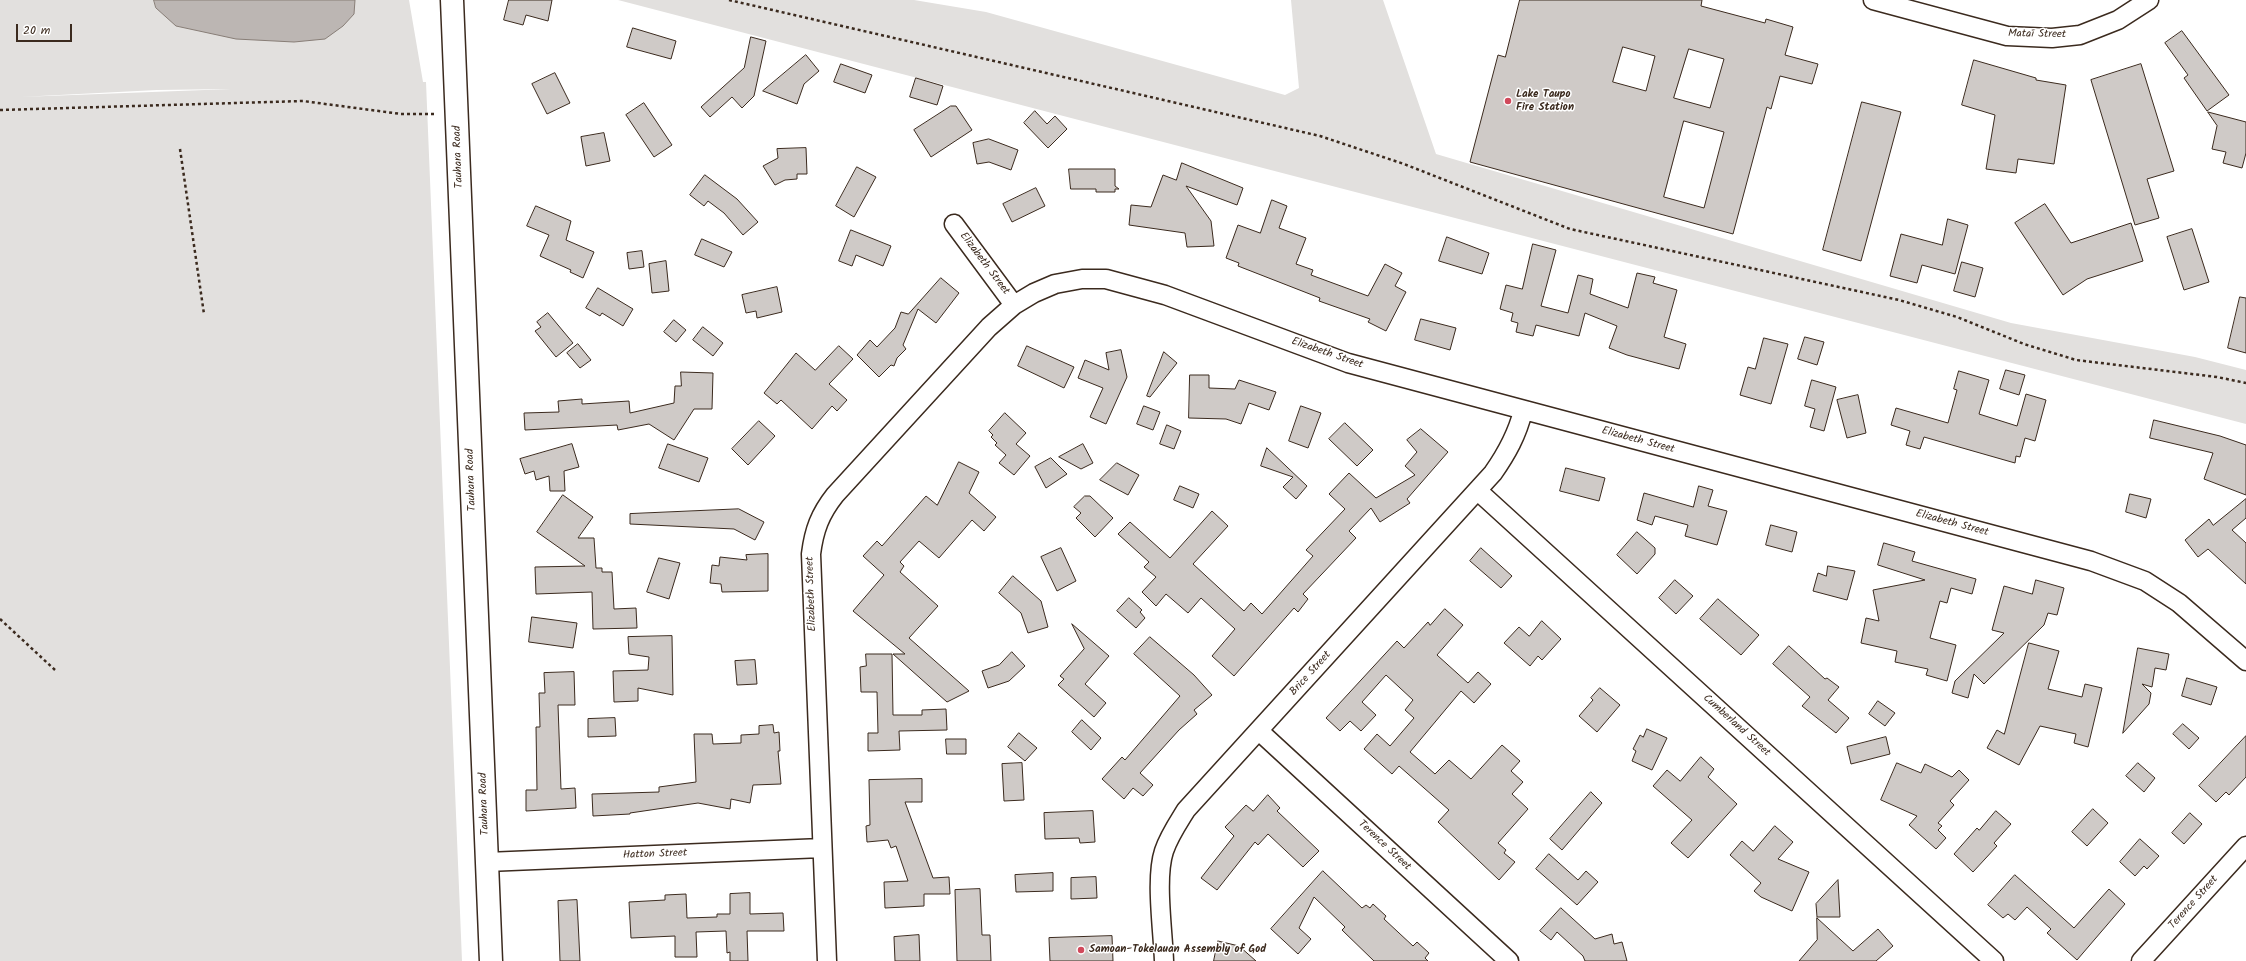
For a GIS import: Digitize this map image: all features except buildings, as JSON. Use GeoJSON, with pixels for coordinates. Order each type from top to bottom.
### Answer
{"type":"FeatureCollection","features":[{"type":"Feature","properties":{"kind":"main road","name":"Tauhara Road"},"geometry":{"type":"LineString","coordinates":[[452,0],[491,961]]}},
{"type":"Feature","properties":{"kind":"street","name":"Mataī Street"},"geometry":{"type":"LineString","coordinates":[[1873,0],[2007,36],[2052,38],[2087,33],[2118,20],[2149,0]]}},
{"type":"Feature","properties":{"kind":"street","name":"Elizabeth Street"},"geometry":{"type":"LineString","coordinates":[[954,224],[1014,305]]}},
{"type":"Feature","properties":{"kind":"street","name":"Elizabeth Street"},"geometry":{"type":"LineString","coordinates":[[827,961],[811,554],[814,532],[822,512],[835,495],[989,327],[1014,305],[1034,293],[1055,284],[1082,279],[1106,280],[1165,295],[1348,363],[1523,411],[2083,559],[2144,581],[2179,603],[2246,661]]}},
{"type":"Feature","properties":{"kind":"street","name":"Brice Street"},"geometry":{"type":"LineString","coordinates":[[1164,961],[1160,881],[1164,852],[1169,838],[1186,810],[1478,490],[1509,450],[1518,430],[1523,411]]}},
{"type":"Feature","properties":{"kind":"street","name":"Cumberland Street"},"geometry":{"type":"LineString","coordinates":[[1478,490],[1994,961]]}},
{"type":"Feature","properties":{"kind":"street","name":"Terence Street"},"geometry":{"type":"LineString","coordinates":[[1259,731],[1509,961]]}},
{"type":"Feature","properties":{"kind":"street","name":"Terence Street"},"geometry":{"type":"LineString","coordinates":[[2141,961],[2246,846]]}},
{"type":"Feature","properties":{"kind":"street","name":"Hatton Street"},"geometry":{"type":"LineString","coordinates":[[487,862],[822,848]]}},
{"type":"Feature","properties":{"kind":"path"},"geometry":{"type":"LineString","coordinates":[[729,0],[1320,136],[1404,164],[1570,229],[1899,300],[1957,318],[2024,344],[2076,360],[2217,377],[2246,383]]}},
{"type":"Feature","properties":{"kind":"path"},"geometry":{"type":"LineString","coordinates":[[0,110],[303,101],[401,114],[457,114]]}},
{"type":"Feature","properties":{"kind":"path"},"geometry":{"type":"LineString","coordinates":[[180,149],[204,314]]}},
{"type":"Feature","properties":{"kind":"path"},"geometry":{"type":"LineString","coordinates":[[0,619],[55,670]]}},
{"type":"Feature","properties":{"kind":"shaded area"},"geometry":{"type":"Polygon","coordinates":[[[0,0],[409,0],[423,82],[426,82],[462,961],[0,961],[0,0]],[[231,89],[157,90],[20,97],[231,89]]]}},
{"type":"Feature","properties":{"kind":"shaded area"},"geometry":{"type":"Polygon","coordinates":[[[154,0],[355,0],[354,14],[343,26],[325,39],[294,42],[236,39],[176,26],[156,8],[154,0]]]}},
{"type":"Feature","properties":{"kind":"shaded area"},"geometry":{"type":"Polygon","coordinates":[[[618,0],[914,0],[986,12],[1285,95],[1299,88],[1291,0],[1383,0],[1436,154],[2011,323],[2195,357],[2246,370],[2246,424],[618,0]]]}},
{"type":"Feature","properties":{"kind":"place","name":"Lake Taupo Fire Station"},"geometry":{"type":"Point","coordinates":[1508,101]}},
{"type":"Feature","properties":{"kind":"place","name":"Samoan-Tokelauan Assembly of God"},"geometry":{"type":"Point","coordinates":[1081,950]}}]}
